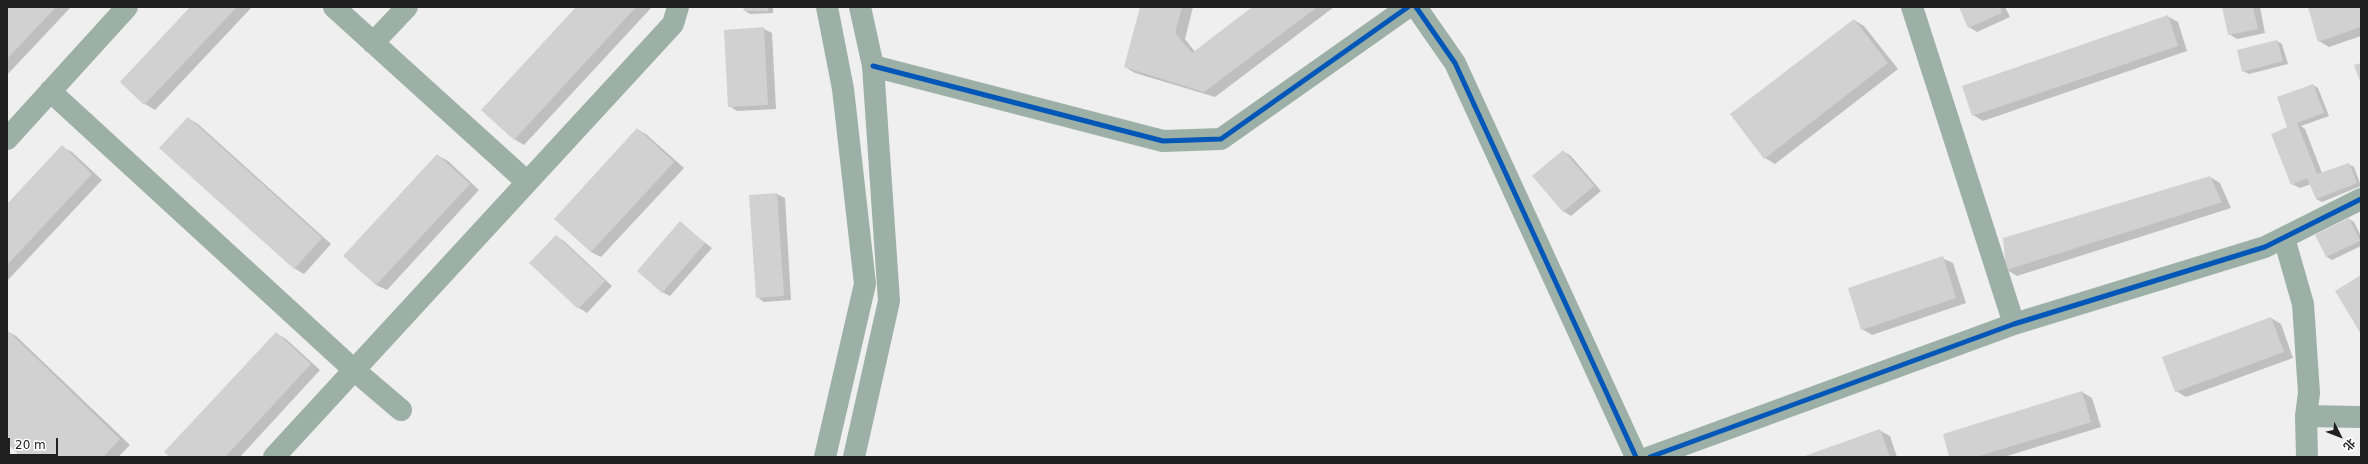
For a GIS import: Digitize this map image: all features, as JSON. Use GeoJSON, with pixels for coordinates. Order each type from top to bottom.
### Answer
{"type":"FeatureCollection","features":[{"type":"Feature","properties":{"kind":"street"},"geometry":{"type":"LineString","coordinates":[[7,139],[127,7]]}},
{"type":"Feature","properties":{"kind":"street"},"geometry":{"type":"LineString","coordinates":[[334,7],[527,182]]}},
{"type":"Feature","properties":{"kind":"street"},"geometry":{"type":"LineString","coordinates":[[373,43],[407,7]]}},
{"type":"Feature","properties":{"kind":"street"},"geometry":{"type":"LineString","coordinates":[[274,457],[673,24],[678,7]]}},
{"type":"Feature","properties":{"kind":"street"},"geometry":{"type":"LineString","coordinates":[[825,457],[865,284],[843,89],[827,7]]}},
{"type":"Feature","properties":{"kind":"street"},"geometry":{"type":"LineString","coordinates":[[854,457],[889,301],[872,66],[860,7]]}},
{"type":"Feature","properties":{"kind":"street"},"geometry":{"type":"LineString","coordinates":[[872,66],[1163,141],[1221,139],[1408,7]]}},
{"type":"Feature","properties":{"kind":"street"},"geometry":{"type":"LineString","coordinates":[[1416,7],[1455,63],[1636,457]]}},
{"type":"Feature","properties":{"kind":"street"},"geometry":{"type":"LineString","coordinates":[[1912,7],[2014,324]]}},
{"type":"Feature","properties":{"kind":"street"},"geometry":{"type":"LineString","coordinates":[[50,91],[354,370],[401,410]]}},
{"type":"Feature","properties":{"kind":"street"},"geometry":{"type":"LineString","coordinates":[[1650,457],[2014,324],[2265,247],[2361,199]]}},
{"type":"Feature","properties":{"kind":"street"},"geometry":{"type":"LineString","coordinates":[[2284,238],[2303,304],[2309,393],[2306,416],[2307,457]]}},
{"type":"Feature","properties":{"kind":"street"},"geometry":{"type":"LineString","coordinates":[[2306,416],[2361,417]]}},
{"type":"Feature","properties":{"kind":"building"},"geometry":{"type":"Polygon","coordinates":[[[7,7],[56,7],[7,59],[7,7]]]}},
{"type":"Feature","properties":{"kind":"building"},"geometry":{"type":"Polygon","coordinates":[[[190,7],[237,7],[144,105],[120,82],[190,7]]]}},
{"type":"Feature","properties":{"kind":"building"},"geometry":{"type":"Polygon","coordinates":[[[576,7],[636,7],[514,140],[481,110],[576,7]]]}},
{"type":"Feature","properties":{"kind":"building"},"geometry":{"type":"Polygon","coordinates":[[[743,7],[768,7],[768,11],[744,11],[743,7]]]}},
{"type":"Feature","properties":{"kind":"building"},"geometry":{"type":"Polygon","coordinates":[[[1140,7],[1182,7],[1175,33],[1192,53],[1252,7],[1317,7],[1204,92],[1124,67],[1140,7]]]}},
{"type":"Feature","properties":{"kind":"building"},"geometry":{"type":"Polygon","coordinates":[[[1959,7],[2000,7],[2002,13],[1968,28],[1959,7]]]}},
{"type":"Feature","properties":{"kind":"building"},"geometry":{"type":"Polygon","coordinates":[[[2222,7],[2253,7],[2258,29],[2228,35],[2222,7]]]}},
{"type":"Feature","properties":{"kind":"building"},"geometry":{"type":"Polygon","coordinates":[[[2308,7],[2361,7],[2361,27],[2318,42],[2308,7]]]}},
{"type":"Feature","properties":{"kind":"building"},"geometry":{"type":"Polygon","coordinates":[[[2168,15],[2178,46],[1972,116],[1962,86],[2168,15]]]}},
{"type":"Feature","properties":{"kind":"building"},"geometry":{"type":"Polygon","coordinates":[[[1854,19],[1888,63],[1764,159],[1730,114],[1854,19]]]}},
{"type":"Feature","properties":{"kind":"building"},"geometry":{"type":"Polygon","coordinates":[[[764,27],[768,105],[728,107],[724,30],[764,27]]]}},
{"type":"Feature","properties":{"kind":"building"},"geometry":{"type":"Polygon","coordinates":[[[2277,40],[2283,61],[2242,72],[2237,50],[2277,40]]]}},
{"type":"Feature","properties":{"kind":"building"},"geometry":{"type":"Polygon","coordinates":[[[2361,63],[2361,84],[2354,65],[2361,63]]]}},
{"type":"Feature","properties":{"kind":"building"},"geometry":{"type":"Polygon","coordinates":[[[2313,84],[2324,113],[2297,123],[2317,174],[2349,163],[2357,183],[2316,199],[2307,178],[2291,185],[2271,134],[2287,127],[2277,97],[2313,84]]]}},
{"type":"Feature","properties":{"kind":"building"},"geometry":{"type":"Polygon","coordinates":[[[188,117],[322,238],[294,269],[159,148],[188,117]]]}},
{"type":"Feature","properties":{"kind":"building"},"geometry":{"type":"Polygon","coordinates":[[[637,128],[674,162],[591,252],[554,219],[637,128]]]}},
{"type":"Feature","properties":{"kind":"building"},"geometry":{"type":"Polygon","coordinates":[[[62,145],[92,174],[7,265],[7,204],[62,145]]]}},
{"type":"Feature","properties":{"kind":"building"},"geometry":{"type":"Polygon","coordinates":[[[1563,150],[1594,186],[1563,212],[1532,176],[1563,150]]]}},
{"type":"Feature","properties":{"kind":"building"},"geometry":{"type":"Polygon","coordinates":[[[437,154],[470,184],[376,285],[343,256],[437,154]]]}},
{"type":"Feature","properties":{"kind":"building"},"geometry":{"type":"Polygon","coordinates":[[[2210,176],[2222,202],[2006,270],[2003,238],[2210,176]]]}},
{"type":"Feature","properties":{"kind":"building"},"geometry":{"type":"Polygon","coordinates":[[[777,193],[784,296],[756,298],[749,195],[777,193]]]}},
{"type":"Feature","properties":{"kind":"building"},"geometry":{"type":"Polygon","coordinates":[[[2349,218],[2360,241],[2326,257],[2315,235],[2349,218]]]}},
{"type":"Feature","properties":{"kind":"building"},"geometry":{"type":"Polygon","coordinates":[[[680,221],[705,243],[662,293],[637,271],[680,221]]]}},
{"type":"Feature","properties":{"kind":"building"},"geometry":{"type":"Polygon","coordinates":[[[556,235],[605,281],[578,309],[529,263],[556,235]]]}},
{"type":"Feature","properties":{"kind":"building"},"geometry":{"type":"Polygon","coordinates":[[[1943,256],[1956,298],[1861,330],[1848,288],[1943,256]]]}},
{"type":"Feature","properties":{"kind":"building"},"geometry":{"type":"Polygon","coordinates":[[[2361,275],[2361,334],[2335,291],[2361,275]]]}},
{"type":"Feature","properties":{"kind":"building"},"geometry":{"type":"Polygon","coordinates":[[[2271,317],[2284,352],[2175,392],[2162,357],[2271,317]]]}},
{"type":"Feature","properties":{"kind":"building"},"geometry":{"type":"Polygon","coordinates":[[[7,330],[120,439],[103,457],[21,457],[7,443],[7,330]]]}},
{"type":"Feature","properties":{"kind":"building"},"geometry":{"type":"Polygon","coordinates":[[[276,332],[311,364],[225,457],[170,457],[164,452],[276,332]]]}},
{"type":"Feature","properties":{"kind":"building"},"geometry":{"type":"Polygon","coordinates":[[[2082,391],[2091,422],[1976,457],[1949,457],[1943,434],[2082,391]]]}},
{"type":"Feature","properties":{"kind":"building"},"geometry":{"type":"Polygon","coordinates":[[[1880,429],[1890,457],[1802,457],[1880,429]]]}},
{"type":"Feature","properties":{"kind":"cycle path"},"geometry":{"type":"LineString","coordinates":[[873,66],[1163,141],[1221,139],[1408,7]]}},
{"type":"Feature","properties":{"kind":"cycle path"},"geometry":{"type":"LineString","coordinates":[[1416,7],[1455,63],[1636,457]]}},
{"type":"Feature","properties":{"kind":"cycle path"},"geometry":{"type":"LineString","coordinates":[[1650,457],[2014,324],[2265,247],[2361,199]]}}]}
